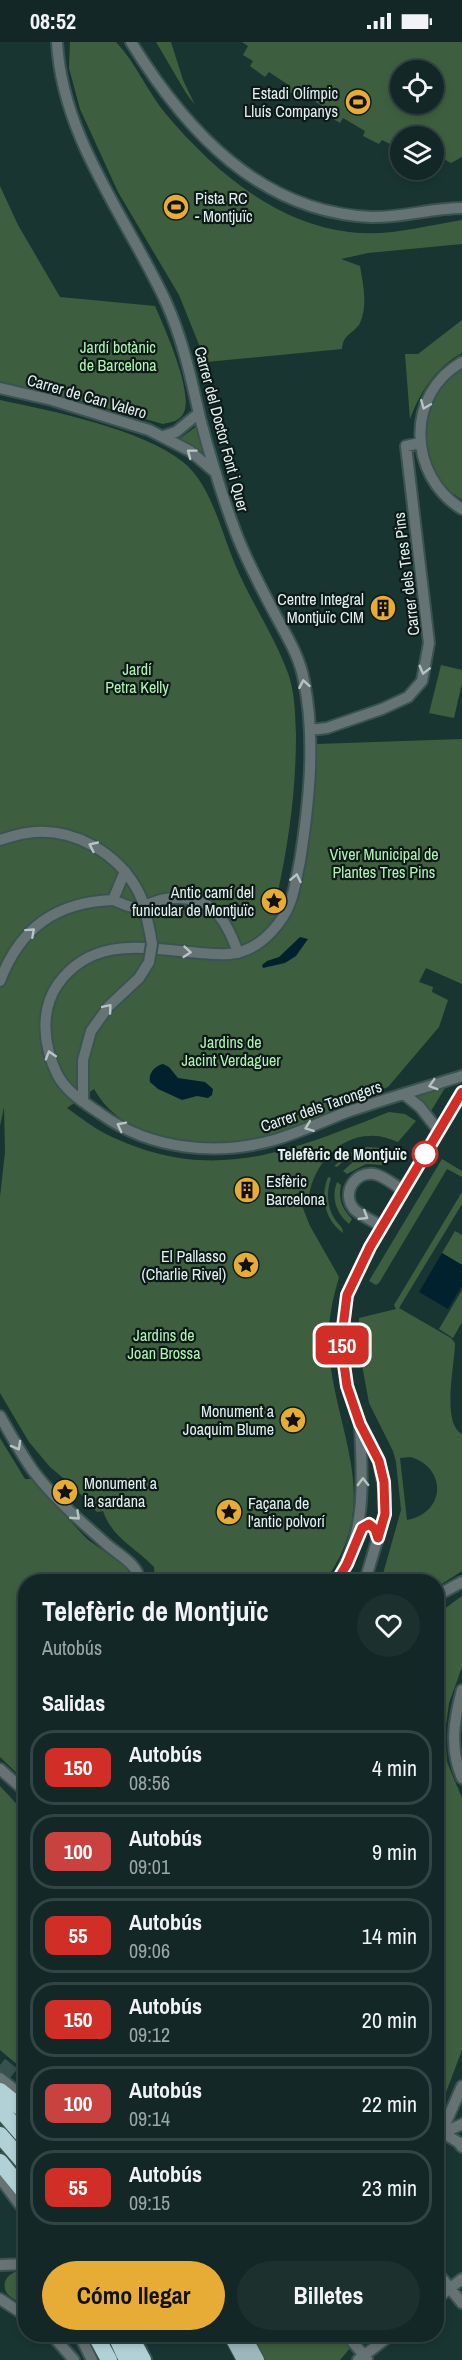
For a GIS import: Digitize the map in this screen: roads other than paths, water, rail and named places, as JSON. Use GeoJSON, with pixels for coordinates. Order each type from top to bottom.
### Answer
{"type":"FeatureCollection","features":[{"type":"Feature","properties":{"kind":"highway"},"geometry":{"type":"LineString","coordinates":[[0,2091],[18,2106]]}},
{"type":"Feature","properties":{"kind":"highway"},"geometry":{"type":"LineString","coordinates":[[0,2109],[18,2130]]}},
{"type":"Feature","properties":{"kind":"highway"},"geometry":{"type":"LineString","coordinates":[[0,2135],[18,2156]]}},
{"type":"Feature","properties":{"kind":"highway"},"geometry":{"type":"LineString","coordinates":[[0,2162],[18,2184]]}},
{"type":"Feature","properties":{"kind":"highway"},"geometry":{"type":"LineString","coordinates":[[104,2342],[120,2357]]}},
{"type":"Feature","properties":{"kind":"highway"},"geometry":{"type":"LineString","coordinates":[[117,2342],[120,2357]]}},
{"type":"Feature","properties":{"kind":"highway"},"geometry":{"type":"LineString","coordinates":[[133,2342],[143,2360]]}},
{"type":"Feature","properties":{"kind":"main road"},"geometry":{"type":"LineString","coordinates":[[241,2342],[244,2360]]}},
{"type":"Feature","properties":{"kind":"main road"},"geometry":{"type":"LineString","coordinates":[[244,2342],[257,2360]]}},
{"type":"Feature","properties":{"kind":"street"},"geometry":{"type":"LineString","coordinates":[[131,42],[164,92],[203,138],[249,176],[303,205],[343,215],[395,217],[462,208]]}},
{"type":"Feature","properties":{"kind":"street","name":"Carrer del Doctor Font i Quer"},"geometry":{"type":"LineString","coordinates":[[59,45],[60,74],[81,138],[109,198],[165,299],[183,345],[199,413],[243,550],[295,651],[304,680],[310,730],[304,837],[290,903],[272,930],[257,944],[238,953],[113,948],[94,954],[70,971],[58,984],[47,1004],[46,1040],[60,1081],[83,1102]]}},
{"type":"Feature","properties":{"kind":"street"},"geometry":{"type":"LineString","coordinates":[[443,210],[462,199]]}},
{"type":"Feature","properties":{"kind":"street"},"geometry":{"type":"LineString","coordinates":[[462,362],[453,367],[434,386],[424,406],[420,422],[420,443],[428,474],[438,490],[462,509]]}},
{"type":"Feature","properties":{"kind":"street","name":"Carrer de Can Valero"},"geometry":{"type":"LineString","coordinates":[[0,388],[52,400],[164,436],[190,451],[217,474]]}},
{"type":"Feature","properties":{"kind":"street","name":"Carrer de Can Valero"},"geometry":{"type":"LineString","coordinates":[[164,436],[176,432],[199,413]]}},
{"type":"Feature","properties":{"kind":"street","name":"Carrer dels Tres Pins"},"geometry":{"type":"LineString","coordinates":[[310,730],[327,728],[408,698],[422,681],[429,643],[406,446],[420,443]]}},
{"type":"Feature","properties":{"kind":"street"},"geometry":{"type":"LineString","coordinates":[[0,840],[28,832],[59,834],[102,850],[125,871],[144,904],[152,944],[149,962],[139,978],[109,1006],[91,1031],[83,1060],[83,1102]]}},
{"type":"Feature","properties":{"kind":"street"},"geometry":{"type":"LineString","coordinates":[[113,900],[125,871]]}},
{"type":"Feature","properties":{"kind":"street"},"geometry":{"type":"LineString","coordinates":[[0,981],[7,961],[24,937],[49,916],[68,906],[91,900],[113,900],[137,908],[164,899],[191,898],[206,902],[221,916],[238,953]]}},
{"type":"Feature","properties":{"kind":"street","name":"Carrer dels Tarongers"},"geometry":{"type":"LineString","coordinates":[[83,1102],[109,1120],[148,1138],[174,1145],[209,1148],[271,1141],[343,1114],[462,1076]]}},
{"type":"Feature","properties":{"kind":"street"},"geometry":{"type":"LineString","coordinates":[[367,1574],[385,1514],[384,1482],[379,1461],[360,1424],[347,1386],[341,1343],[347,1295],[355,1275],[382,1226],[462,1092]]}},
{"type":"Feature","properties":{"kind":"street"},"geometry":{"type":"LineString","coordinates":[[404,1094],[420,1107],[438,1130]]}},
{"type":"Feature","properties":{"kind":"street"},"geometry":{"type":"LineString","coordinates":[[382,1226],[353,1208],[349,1195],[353,1182],[365,1174],[372,1174],[403,1190]]}},
{"type":"Feature","properties":{"kind":"street"},"geometry":{"type":"LineString","coordinates":[[0,1416],[36,1474],[90,1529],[134,1566],[139,1574]]}},
{"type":"Feature","properties":{"kind":"street"},"geometry":{"type":"LineString","coordinates":[[356,1539],[363,1500],[360,1424]]}},
{"type":"Feature","properties":{"kind":"street"},"geometry":{"type":"LineString","coordinates":[[341,1574],[362,1528],[369,1524],[375,1529],[378,1538]]}},
{"type":"Feature","properties":{"kind":"street"},"geometry":{"type":"LineString","coordinates":[[444,1592],[462,1582]]}},
{"type":"Feature","properties":{"kind":"street"},"geometry":{"type":"LineString","coordinates":[[462,1690],[454,1728],[453,1750],[462,1778]]}},
{"type":"Feature","properties":{"kind":"street"},"geometry":{"type":"LineString","coordinates":[[0,1769],[18,1785]]}},
{"type":"Feature","properties":{"kind":"street"},"geometry":{"type":"LineString","coordinates":[[0,2078],[18,2093]]}},
{"type":"Feature","properties":{"kind":"street"},"geometry":{"type":"LineString","coordinates":[[444,2131],[462,2086]]}},
{"type":"Feature","properties":{"kind":"street"},"geometry":{"type":"LineString","coordinates":[[444,2133],[462,2124]]}},
{"type":"Feature","properties":{"kind":"street"},"geometry":{"type":"LineString","coordinates":[[444,2134],[462,2147]]}},
{"type":"Feature","properties":{"kind":"street"},"geometry":{"type":"LineString","coordinates":[[0,2178],[18,2202]]}},
{"type":"Feature","properties":{"kind":"street"},"geometry":{"type":"LineString","coordinates":[[0,2272],[12,2264]]}},
{"type":"Feature","properties":{"kind":"street"},"geometry":{"type":"LineString","coordinates":[[0,2265],[18,2264]]}},
{"type":"Feature","properties":{"kind":"street"},"geometry":{"type":"LineString","coordinates":[[444,2293],[462,2279]]}},
{"type":"Feature","properties":{"kind":"street"},"geometry":{"type":"LineString","coordinates":[[444,2281],[462,2303]]}},
{"type":"Feature","properties":{"kind":"street"},"geometry":{"type":"LineString","coordinates":[[0,2299],[18,2311]]}},
{"type":"Feature","properties":{"kind":"street"},"geometry":{"type":"LineString","coordinates":[[58,2342],[74,2360]]}},
{"type":"Feature","properties":{"kind":"street"},"geometry":{"type":"LineString","coordinates":[[83,2342],[92,2360]]}},
{"type":"Feature","properties":{"kind":"street"},"geometry":{"type":"LineString","coordinates":[[351,2342],[363,2359],[383,2342]]}},
{"type":"Feature","properties":{"kind":"water"},"geometry":{"type":"Polygon","coordinates":[[[300,937],[308,939],[296,956],[285,963],[263,968],[262,965],[279,957],[300,937]]]}},
{"type":"Feature","properties":{"kind":"water"},"geometry":{"type":"Polygon","coordinates":[[[163,1064],[169,1067],[178,1078],[205,1082],[213,1089],[212,1095],[208,1098],[197,1096],[182,1100],[158,1089],[150,1082],[150,1076],[157,1066],[163,1064]]]}},
{"type":"Feature","properties":{"kind":"water"},"geometry":{"type":"Polygon","coordinates":[[[442,1253],[462,1265],[462,1286],[448,1309],[419,1292],[442,1253]]]}},
{"type":"Feature","properties":{"kind":"tunnel"},"geometry":{"type":"LineString","coordinates":[[0,2065],[18,2080]]}},
{"type":"Feature","properties":{"kind":"place","name":"Estadi Olímpic Lluís Companys"},"geometry":{"type":"Point","coordinates":[358,102]}},
{"type":"Feature","properties":{"kind":"place","name":"Pista RC - Montjuïc"},"geometry":{"type":"Point","coordinates":[176,207]}},
{"type":"Feature","properties":{"kind":"place","name":"Centre Integral Montjuïc CIM"},"geometry":{"type":"Point","coordinates":[383,608]}},
{"type":"Feature","properties":{"kind":"place","name":"Antic camí del funicular de Montjuïc"},"geometry":{"type":"Point","coordinates":[274,901]}},
{"type":"Feature","properties":{"kind":"place","name":"Telefèric de Montjuïc"},"geometry":{"type":"Point","coordinates":[425,1154]}},
{"type":"Feature","properties":{"kind":"place","name":"Esfèric Barcelona"},"geometry":{"type":"Point","coordinates":[247,1190]}},
{"type":"Feature","properties":{"kind":"place","name":"El Pallasso (Charlie Rivel)"},"geometry":{"type":"Point","coordinates":[246,1265]}},
{"type":"Feature","properties":{"kind":"place","name":"Monument a Joaquim Blume"},"geometry":{"type":"Point","coordinates":[293,1420]}},
{"type":"Feature","properties":{"kind":"place","name":"Monument a la sardana"},"geometry":{"type":"Point","coordinates":[65,1492]}},
{"type":"Feature","properties":{"kind":"place","name":"Façana de l'antic polvorí"},"geometry":{"type":"Point","coordinates":[229,1512]}},
{"type":"Feature","properties":{"kind":"park label","name":"Jardí botànic de Barcelona"},"geometry":{"type":"Point","coordinates":[118,356]}},
{"type":"Feature","properties":{"kind":"park label","name":"Jardí Petra Kelly"},"geometry":{"type":"Point","coordinates":[137,678]}},
{"type":"Feature","properties":{"kind":"park label","name":"Viver Municipal de Plantes Tres Pins"},"geometry":{"type":"Point","coordinates":[384,863]}},
{"type":"Feature","properties":{"kind":"park label","name":"Jardins de Jacint Verdaguer"},"geometry":{"type":"Point","coordinates":[231,1051]}},
{"type":"Feature","properties":{"kind":"park label","name":"Jardins de Joan Brossa"},"geometry":{"type":"Point","coordinates":[164,1344]}}]}
